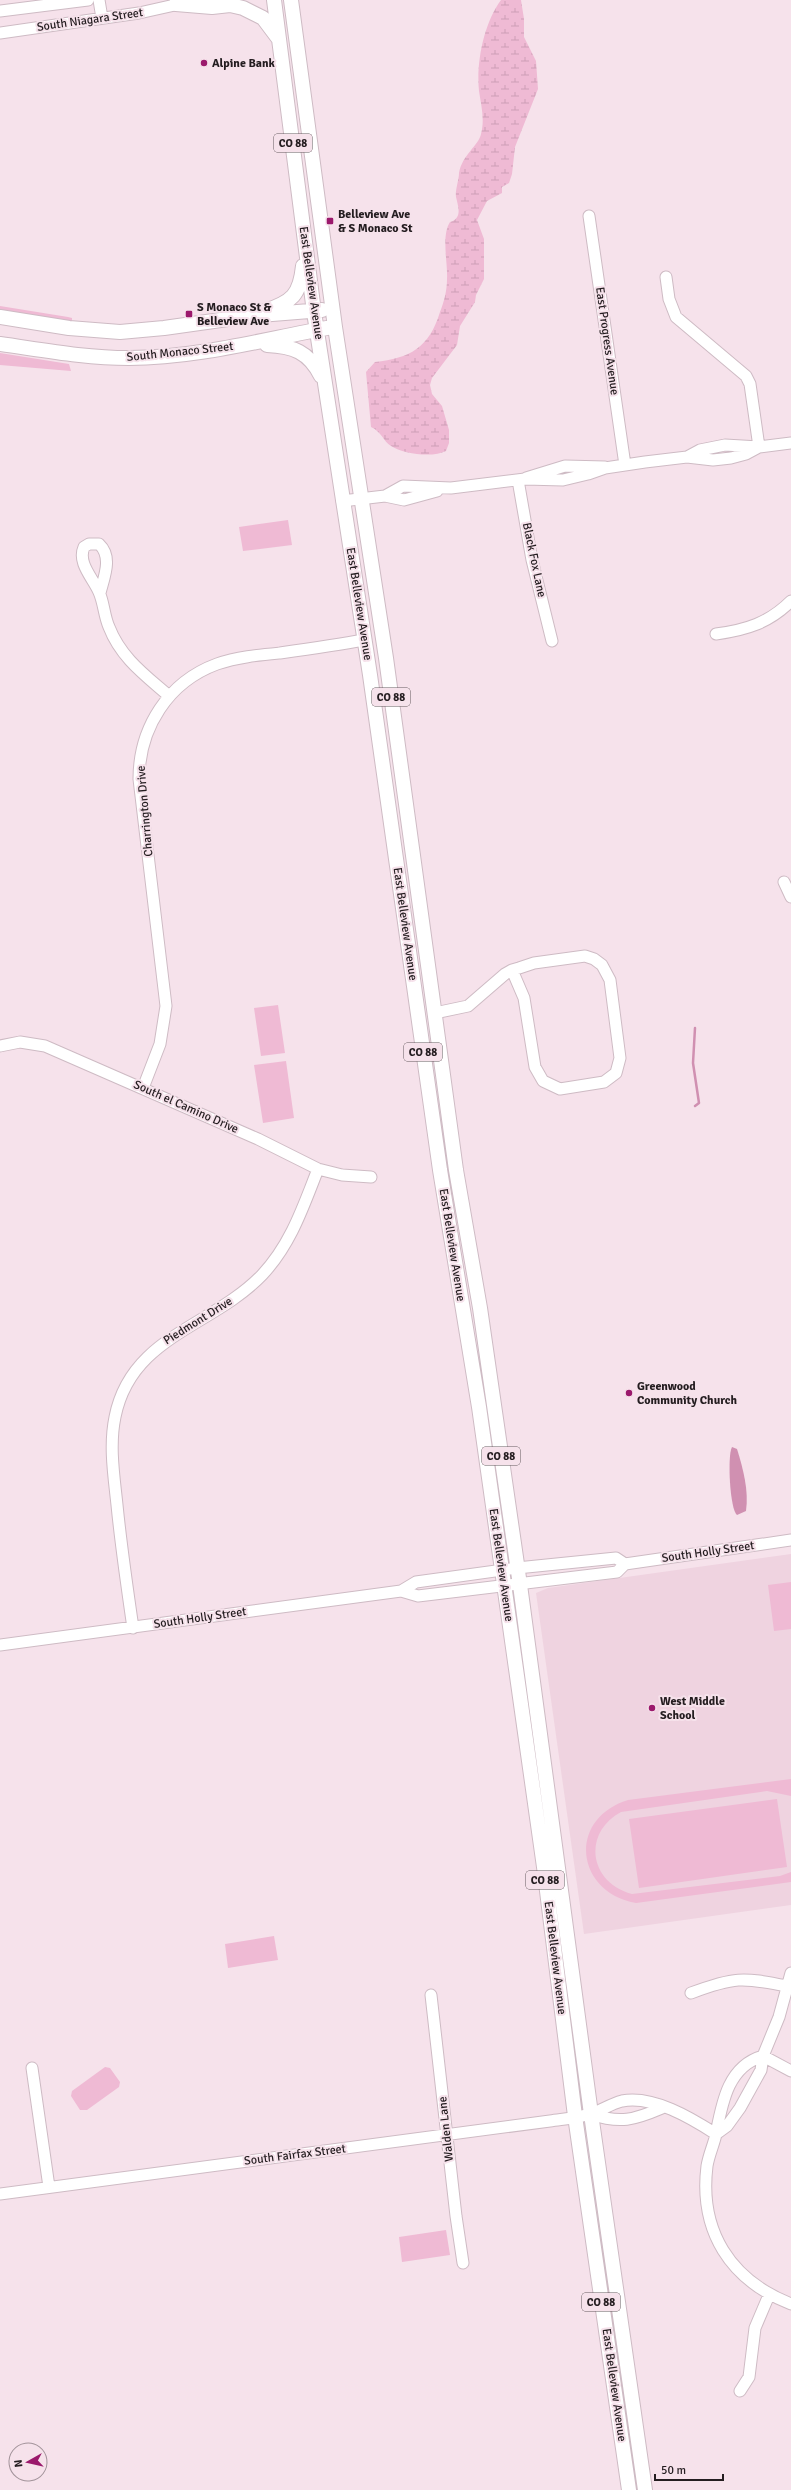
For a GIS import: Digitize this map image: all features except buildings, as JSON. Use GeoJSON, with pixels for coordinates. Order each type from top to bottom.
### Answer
{"type":"FeatureCollection","features":[{"type":"Feature","properties":{"kind":"main road","name":"East Belleview Avenue"},"geometry":{"type":"LineString","coordinates":[[274,0],[314,312],[364,640],[440,1170],[479,1407],[542,1859],[575,2116],[629,2490]]}},
{"type":"Feature","properties":{"kind":"main road","name":"East Belleview Avenue"},"geometry":{"type":"LineString","coordinates":[[291,0],[332,308],[362,499],[456,1170],[482,1322],[518,1568],[591,2114],[645,2490]]}},
{"type":"Feature","properties":{"kind":"main road"},"geometry":{"type":"LineString","coordinates":[[176,4],[212,7],[230,5],[243,8],[267,21],[280,42]]}},
{"type":"Feature","properties":{"kind":"main road"},"geometry":{"type":"LineString","coordinates":[[249,316],[283,304],[296,294],[302,280],[306,244]]}},
{"type":"Feature","properties":{"kind":"main road","name":"South Monaco Street"},"geometry":{"type":"LineString","coordinates":[[0,317],[69,328],[120,332],[164,328],[249,316],[314,312],[332,308]]}},
{"type":"Feature","properties":{"kind":"main road","name":"South Monaco Street"},"geometry":{"type":"LineString","coordinates":[[0,344],[78,356],[130,358],[253,344],[335,327]]}},
{"type":"Feature","properties":{"kind":"main road"},"geometry":{"type":"LineString","coordinates":[[253,344],[284,346],[301,351],[313,362],[325,385]]}},
{"type":"Feature","properties":{"kind":"street","name":"South Niagara Street"},"geometry":{"type":"LineString","coordinates":[[0,11],[88,0]]}},
{"type":"Feature","properties":{"kind":"street"},"geometry":{"type":"LineString","coordinates":[[99,0],[102,18]]}},
{"type":"Feature","properties":{"kind":"street","name":"South Niagara Street"},"geometry":{"type":"LineString","coordinates":[[0,32],[139,14],[176,4],[202,0]]}},
{"type":"Feature","properties":{"kind":"street","name":"East Progress Avenue"},"geometry":{"type":"LineString","coordinates":[[589,216],[625,465]]}},
{"type":"Feature","properties":{"kind":"street"},"geometry":{"type":"LineString","coordinates":[[666,277],[669,300],[676,317],[746,376],[750,384],[759,447]]}},
{"type":"Feature","properties":{"kind":"street"},"geometry":{"type":"LineString","coordinates":[[342,501],[385,496],[403,486],[451,488],[521,479],[565,466],[605,468],[687,457],[700,450],[725,445],[759,447],[791,443]]}},
{"type":"Feature","properties":{"kind":"street","name":"Black Fox Lane"},"geometry":{"type":"LineString","coordinates":[[521,479],[532,560],[552,641]]}},
{"type":"Feature","properties":{"kind":"street"},"geometry":{"type":"LineString","coordinates":[[100,593],[108,626],[121,652],[130,663],[169,696]]}},
{"type":"Feature","properties":{"kind":"street"},"geometry":{"type":"LineString","coordinates":[[716,634],[742,630],[764,622],[791,601]]}},
{"type":"Feature","properties":{"kind":"street","name":"Charrington Drive"},"geometry":{"type":"LineString","coordinates":[[143,1088],[160,1044],[166,1006],[139,779],[140,763],[149,728],[169,696],[190,677],[218,663],[364,640]]}},
{"type":"Feature","properties":{"kind":"street"},"geometry":{"type":"LineString","coordinates":[[784,882],[791,897]]}},
{"type":"Feature","properties":{"kind":"street"},"geometry":{"type":"LineString","coordinates":[[435,1013],[468,1006],[493,983],[512,970],[534,963],[585,956],[594,958],[602,965],[610,980],[620,1058],[616,1073],[604,1082],[560,1088],[543,1081],[535,1067],[524,998],[512,970]]}},
{"type":"Feature","properties":{"kind":"street","name":"South el Camino Drive"},"geometry":{"type":"LineString","coordinates":[[0,1046],[20,1042],[45,1046],[258,1139],[318,1169],[342,1175],[371,1177]]}},
{"type":"Feature","properties":{"kind":"street","name":"Piedmont Drive"},"geometry":{"type":"LineString","coordinates":[[133,1628],[119,1525],[112,1442],[115,1417],[121,1396],[135,1370],[160,1345],[231,1301],[261,1276],[290,1238],[318,1169]]}},
{"type":"Feature","properties":{"kind":"street","name":"South Holly Street"},"geometry":{"type":"LineString","coordinates":[[401,1591],[418,1596],[520,1585],[617,1572],[625,1564],[791,1540]]}},
{"type":"Feature","properties":{"kind":"street","name":"South Holly Street"},"geometry":{"type":"LineString","coordinates":[[0,1645],[401,1591],[416,1582],[502,1570],[616,1558],[625,1564]]}},
{"type":"Feature","properties":{"kind":"street"},"geometry":{"type":"LineString","coordinates":[[716,2134],[727,2126],[740,2108],[761,2070],[763,2056],[779,2017],[791,1973]]}},
{"type":"Feature","properties":{"kind":"street"},"geometry":{"type":"LineString","coordinates":[[691,1993],[733,1979],[752,1979],[787,1986]]}},
{"type":"Feature","properties":{"kind":"street","name":"Walden Lane"},"geometry":{"type":"LineString","coordinates":[[431,1995],[446,2135],[463,2263]]}},
{"type":"Feature","properties":{"kind":"street"},"geometry":{"type":"LineString","coordinates":[[791,2071],[763,2056],[746,2062],[736,2074],[718,2114],[716,2134],[708,2156],[706,2184],[711,2224],[721,2247],[738,2270],[769,2295],[791,2304]]}},
{"type":"Feature","properties":{"kind":"street"},"geometry":{"type":"LineString","coordinates":[[32,2068],[49,2188]]}},
{"type":"Feature","properties":{"kind":"street"},"geometry":{"type":"LineString","coordinates":[[591,2114],[606,2106],[629,2100],[648,2102],[688,2116],[716,2134]]}},
{"type":"Feature","properties":{"kind":"street"},"geometry":{"type":"LineString","coordinates":[[591,2114],[617,2121],[637,2118],[662,2108]]}},
{"type":"Feature","properties":{"kind":"street","name":"South Fairfax Street"},"geometry":{"type":"LineString","coordinates":[[0,2194],[446,2135],[591,2114]]}},
{"type":"Feature","properties":{"kind":"street"},"geometry":{"type":"LineString","coordinates":[[740,2391],[749,2377],[755,2328],[769,2295]]}},
{"type":"Feature","properties":{"kind":"shaded area"},"geometry":{"type":"Polygon","coordinates":[[[732,1447],[737,1449],[745,1480],[747,1496],[746,1511],[737,1515],[733,1504],[730,1482],[730,1452],[732,1447]]]}},
{"type":"Feature","properties":{"kind":"shaded area"},"geometry":{"type":"Polygon","coordinates":[[[791,1554],[791,1905],[584,1934],[536,1593],[548,1588],[791,1554]]]}},
{"type":"Feature","properties":{"kind":"green space"},"geometry":{"type":"Polygon","coordinates":[[[501,0],[521,0],[524,19],[524,37],[536,61],[538,89],[515,147],[512,174],[509,183],[502,187],[502,193],[487,201],[477,220],[484,239],[484,279],[476,295],[475,302],[460,326],[457,345],[432,378],[430,385],[432,394],[442,406],[449,430],[449,443],[446,451],[440,453],[426,455],[410,453],[391,446],[378,431],[371,427],[366,372],[375,362],[398,358],[408,354],[424,343],[435,324],[441,308],[447,283],[445,242],[447,228],[450,222],[457,218],[459,211],[456,194],[459,173],[463,161],[480,138],[483,123],[478,80],[482,43],[490,20],[501,0]]]}},
{"type":"Feature","properties":{"kind":"green space"},"geometry":{"type":"Polygon","coordinates":[[[0,306],[68,317],[72,318],[72,321],[67,322],[0,311],[0,306]]]}},
{"type":"Feature","properties":{"kind":"green space"},"geometry":{"type":"Polygon","coordinates":[[[0,353],[69,364],[71,371],[0,365],[0,353]]]}},
{"type":"Feature","properties":{"kind":"green space"},"geometry":{"type":"Polygon","coordinates":[[[288,520],[292,545],[243,551],[239,527],[288,520]]]}},
{"type":"Feature","properties":{"kind":"green space"},"geometry":{"type":"Polygon","coordinates":[[[278,1005],[285,1053],[261,1056],[254,1008],[278,1005]]]}},
{"type":"Feature","properties":{"kind":"green space"},"geometry":{"type":"Polygon","coordinates":[[[286,1061],[294,1118],[263,1123],[254,1065],[286,1061]]]}},
{"type":"Feature","properties":{"kind":"green space"},"geometry":{"type":"Polygon","coordinates":[[[791,1582],[791,1629],[774,1631],[768,1585],[791,1582]]]}},
{"type":"Feature","properties":{"kind":"green space"},"geometry":{"type":"Polygon","coordinates":[[[791,1779],[791,1796],[767,1791],[621,1812],[609,1821],[600,1832],[596,1844],[596,1857],[599,1869],[607,1880],[618,1888],[632,1894],[780,1876],[791,1872],[791,1882],[636,1903],[616,1896],[600,1885],[591,1871],[586,1854],[588,1838],[595,1823],[608,1809],[628,1800],[791,1779]]]}},
{"type":"Feature","properties":{"kind":"green space"},"geometry":{"type":"Polygon","coordinates":[[[777,1799],[787,1867],[639,1888],[629,1819],[777,1799]]]}},
{"type":"Feature","properties":{"kind":"green space"},"geometry":{"type":"Polygon","coordinates":[[[274,1936],[278,1960],[228,1968],[225,1944],[274,1936]]]}},
{"type":"Feature","properties":{"kind":"green space"},"geometry":{"type":"Polygon","coordinates":[[[105,2067],[110,2068],[120,2082],[119,2087],[87,2110],[80,2110],[71,2096],[72,2091],[105,2067]]]}},
{"type":"Feature","properties":{"kind":"green space"},"geometry":{"type":"Polygon","coordinates":[[[446,2230],[450,2255],[402,2262],[399,2237],[446,2230]]]}},
{"type":"Feature","properties":{"kind":"waterway"},"geometry":{"type":"LineString","coordinates":[[695,1028],[693,1063],[699,1103],[695,1106]]}},
{"type":"Feature","properties":{"kind":"place","name":"Alpine Bank"},"geometry":{"type":"Point","coordinates":[204,63]}},
{"type":"Feature","properties":{"kind":"place","name":"Belleview Ave & S Monaco St"},"geometry":{"type":"Point","coordinates":[330,221]}},
{"type":"Feature","properties":{"kind":"place","name":"S Monaco St & Belleview Ave"},"geometry":{"type":"Point","coordinates":[189,314]}},
{"type":"Feature","properties":{"kind":"place","name":"Greenwood Community Church"},"geometry":{"type":"Point","coordinates":[629,1393]}},
{"type":"Feature","properties":{"kind":"place","name":"West Middle School"},"geometry":{"type":"Point","coordinates":[652,1708]}}]}
